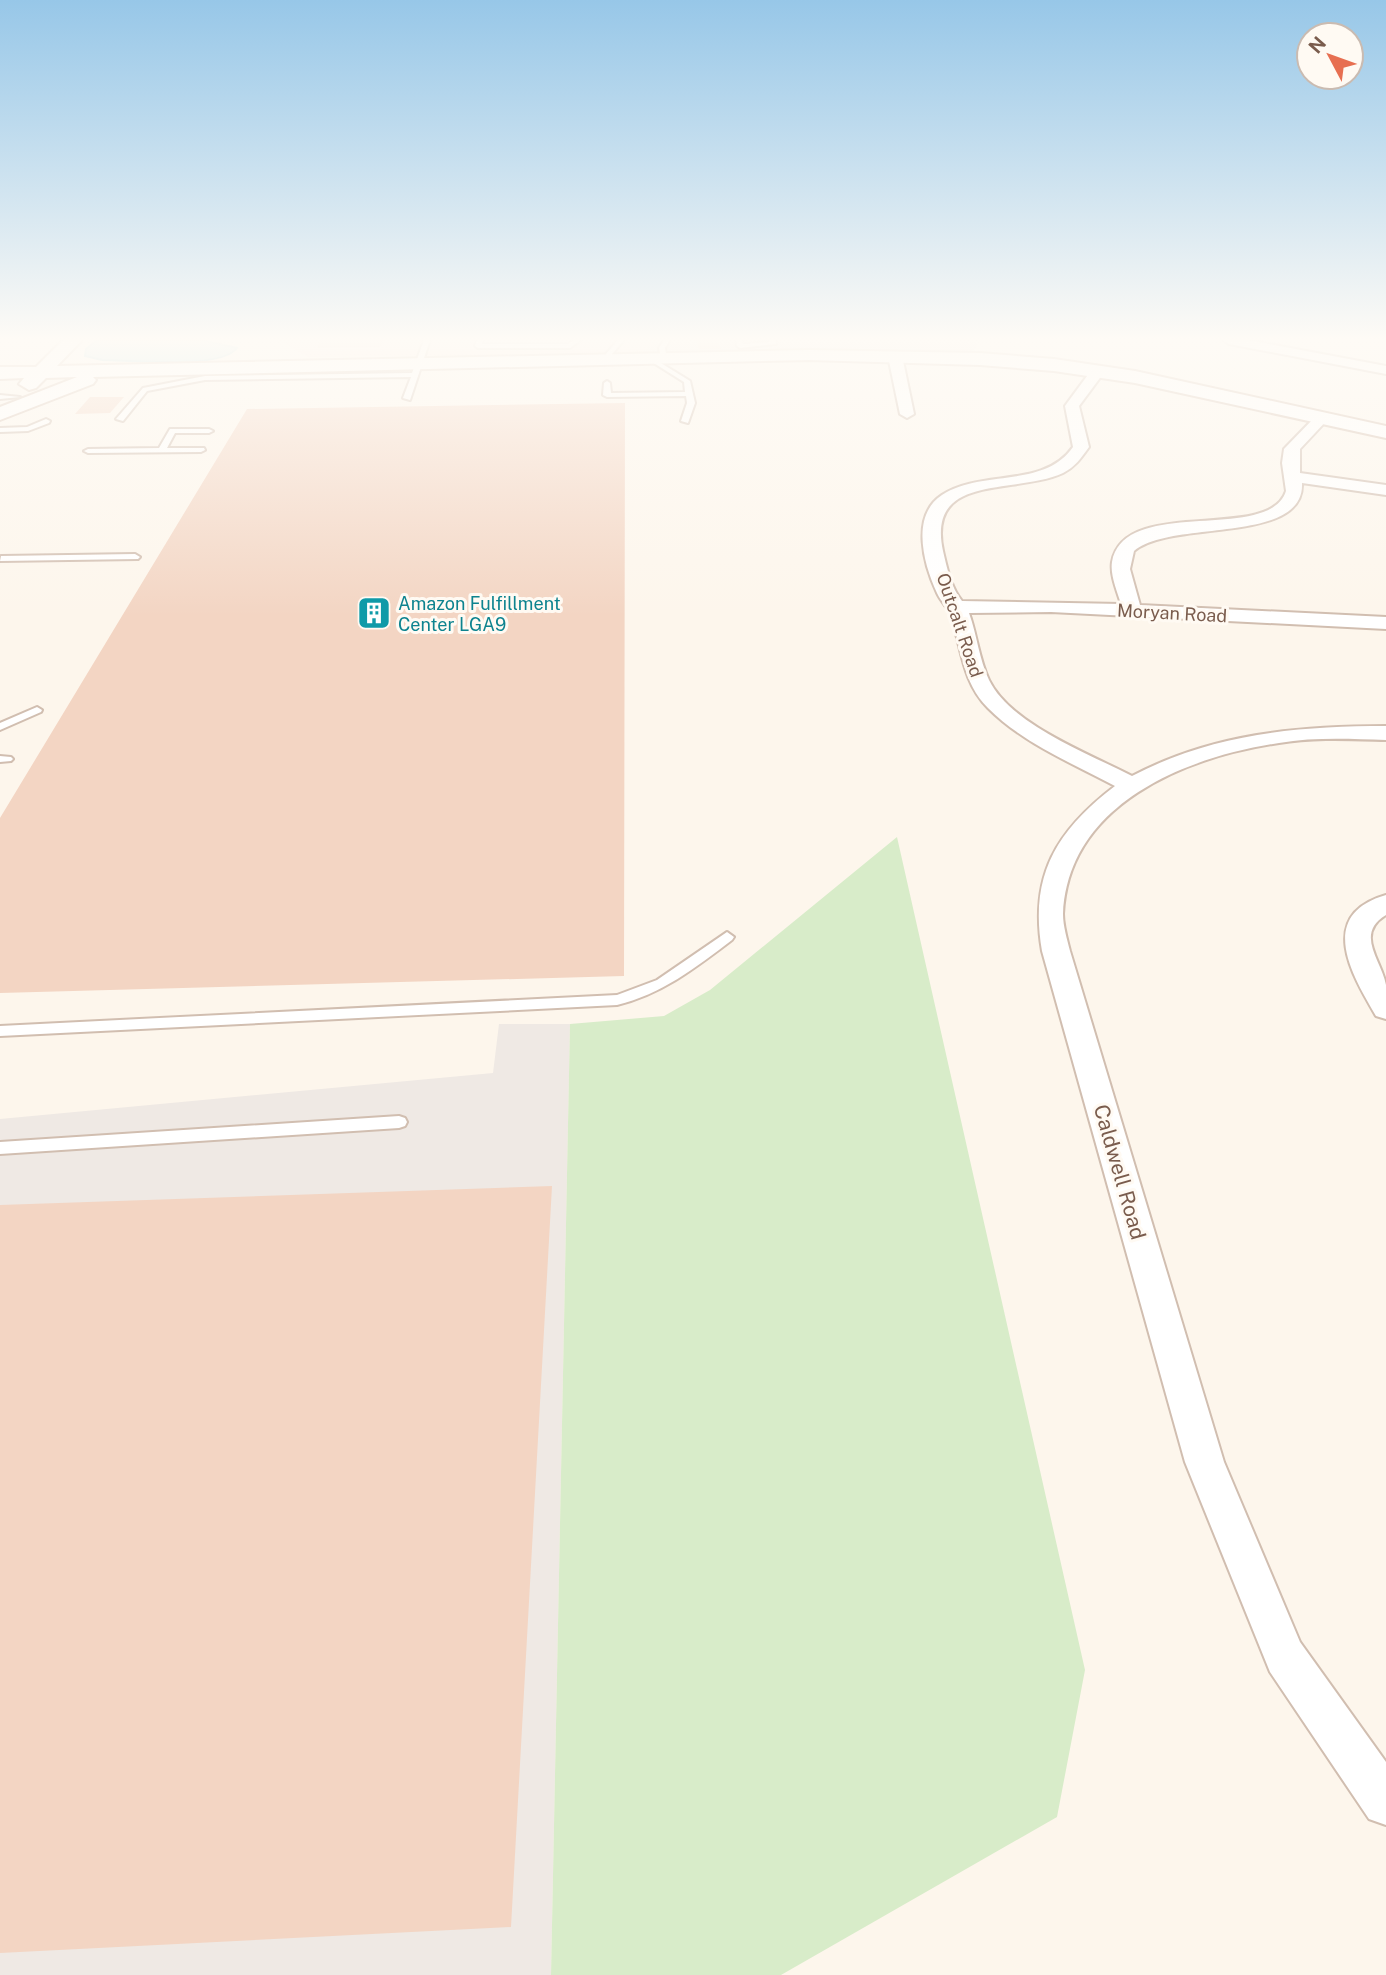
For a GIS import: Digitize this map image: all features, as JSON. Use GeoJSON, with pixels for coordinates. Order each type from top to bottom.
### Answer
{"type":"FeatureCollection","features":[{"type":"Feature","properties":{"kind":"street","name":"Outcalt Road"},"geometry":{"type":"LineString","coordinates":[[1078,432],[1082,447],[1071,462],[1040,475],[970,489],[950,497],[937,508],[931,522],[947,596],[957,607],[976,676],[993,702],[1018,722],[1130,785]]}},
{"type":"Feature","properties":{"kind":"street"},"geometry":{"type":"LineString","coordinates":[[1132,610],[1121,563],[1124,551],[1130,544],[1174,528],[1249,522],[1286,505],[1293,496],[1293,477],[1289,462],[1291,450],[1308,432]]}},
{"type":"Feature","properties":{"kind":"street"},"geometry":{"type":"LineString","coordinates":[[1293,477],[1386,490]]}},
{"type":"Feature","properties":{"kind":"street","name":"Moryan Road"},"geometry":{"type":"LineString","coordinates":[[957,607],[1051,606],[1386,623]]}},
{"type":"Feature","properties":{"kind":"street","name":"Caldwell Road"},"geometry":{"type":"LineString","coordinates":[[1386,733],[1282,736],[1238,744],[1195,757],[1130,785],[1098,809],[1069,846],[1057,877],[1050,915],[1056,951],[1205,1462],[1285,1657],[1386,1802]]}},
{"type":"Feature","properties":{"kind":"street"},"geometry":{"type":"LineString","coordinates":[[1386,904],[1368,911],[1357,928],[1357,952],[1386,1009]]}},
{"type":"Feature","properties":{"kind":"lane"},"geometry":{"type":"LineString","coordinates":[[161,451],[172,432]]}},
{"type":"Feature","properties":{"kind":"lane"},"geometry":{"type":"LineString","coordinates":[[88,451],[201,450]]}},
{"type":"Feature","properties":{"kind":"lane"},"geometry":{"type":"LineString","coordinates":[[1,559],[135,557]]}},
{"type":"Feature","properties":{"kind":"lane"},"geometry":{"type":"LineString","coordinates":[[0,727],[37,710]]}},
{"type":"Feature","properties":{"kind":"lane"},"geometry":{"type":"LineString","coordinates":[[0,1031],[617,1000],[643,994],[664,983],[727,937]]}},
{"type":"Feature","properties":{"kind":"lane"},"geometry":{"type":"LineString","coordinates":[[0,1148],[400,1122]]}},
{"type":"Feature","properties":{"kind":"shaded area"},"geometry":{"type":"Polygon","coordinates":[[[499,1024],[570,1024],[551,1975],[0,1975],[0,1119],[493,1073],[499,1024]]]}},
{"type":"Feature","properties":{"kind":"green space"},"geometry":{"type":"Polygon","coordinates":[[[897,837],[1085,1670],[1057,1817],[781,1975],[551,1975],[570,1024],[664,1016],[710,990],[897,837]]]}},
{"type":"Feature","properties":{"kind":"building","name":"Amazon Fulfillment Center LGA9"},"geometry":{"type":"Polygon","coordinates":[[[233,432],[625,432],[624,976],[0,993],[0,818],[233,432]]]}},
{"type":"Feature","properties":{"kind":"building"},"geometry":{"type":"Polygon","coordinates":[[[552,1186],[511,1927],[0,1953],[0,1205],[552,1186]]]}},
{"type":"Feature","properties":{"kind":"place","name":"Amazon Fulfillment Center LGA9"},"geometry":{"type":"Point","coordinates":[374,613]}}]}
